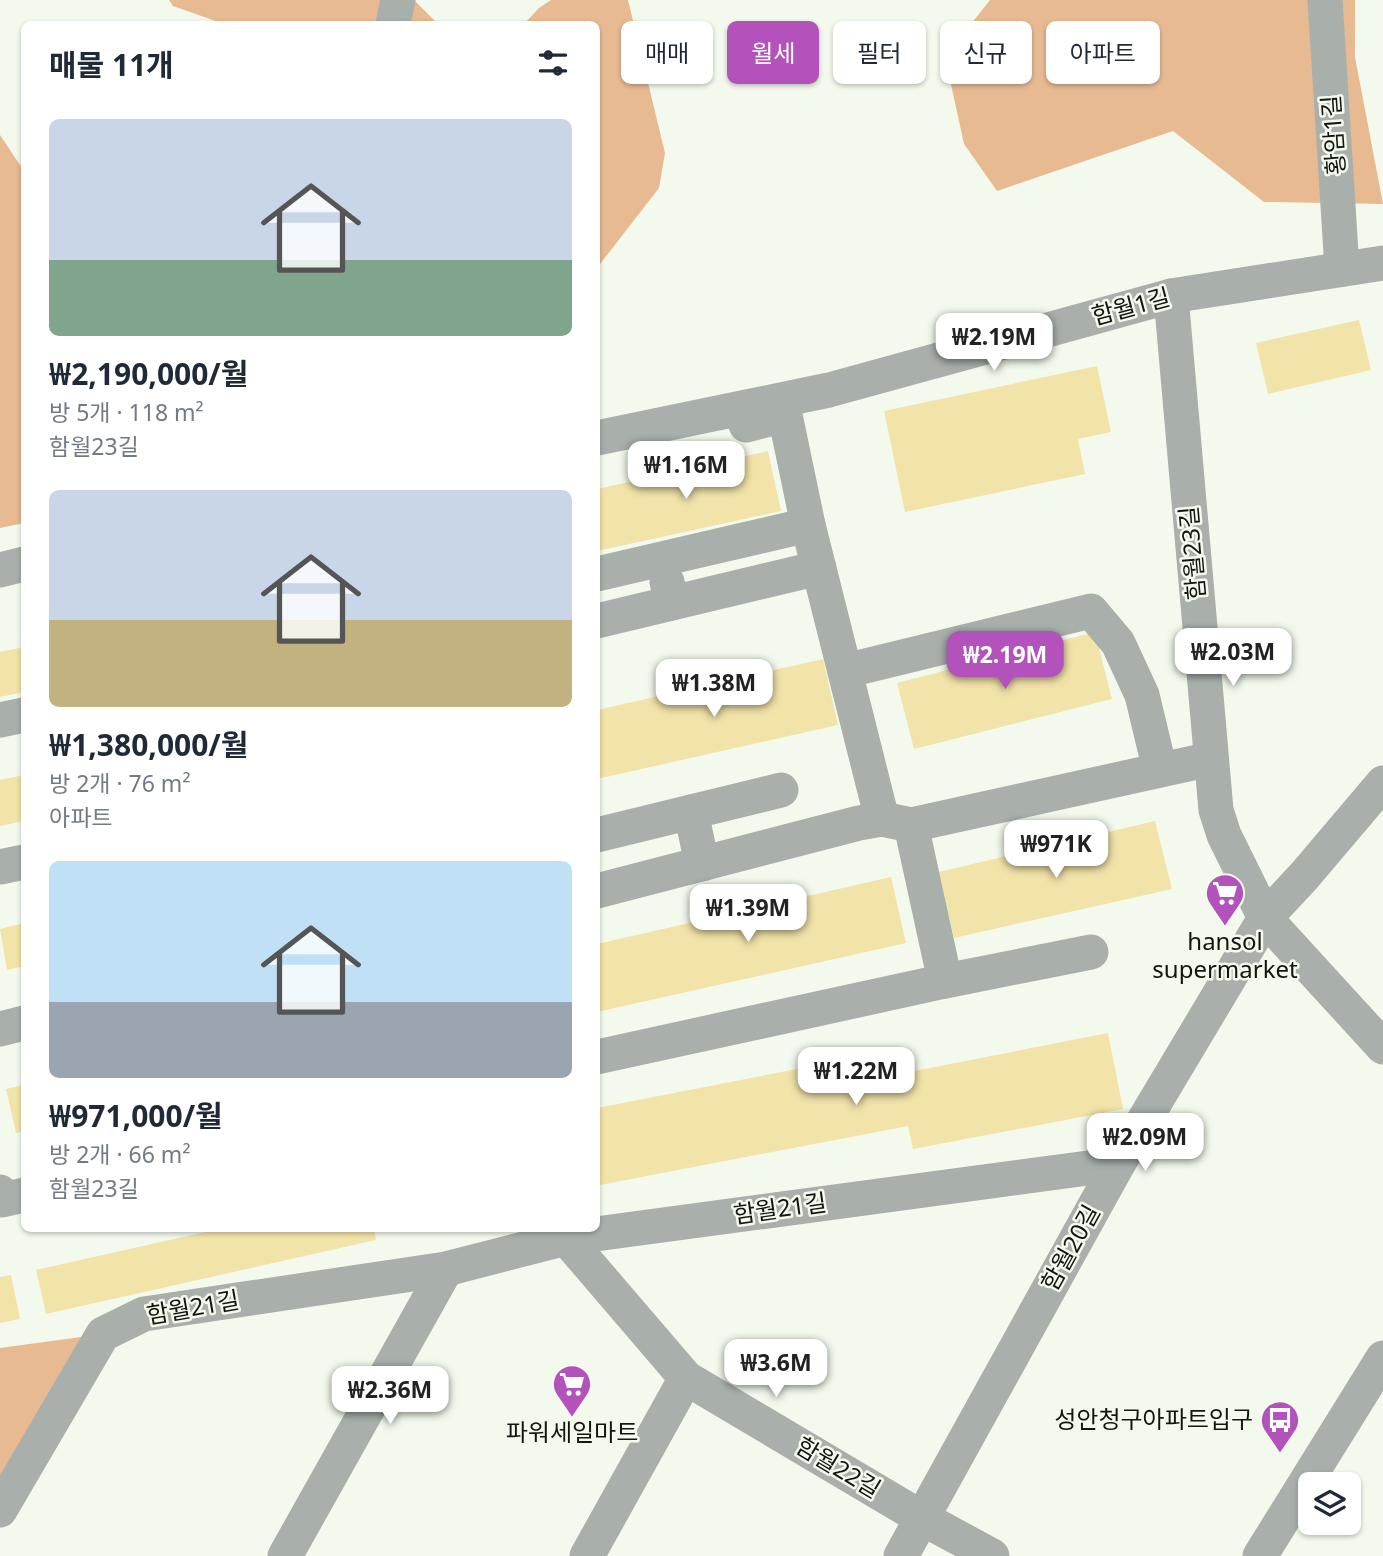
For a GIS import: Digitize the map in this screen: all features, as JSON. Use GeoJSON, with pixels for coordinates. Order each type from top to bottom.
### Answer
{"type":"FeatureCollection","features":[{"type":"Feature","properties":{"kind":"street"},"geometry":{"type":"LineString","coordinates":[[394,21],[398,0]]}},
{"type":"Feature","properties":{"kind":"street","name":"황암1길"},"geometry":{"type":"LineString","coordinates":[[1325,0],[1342,269]]}},
{"type":"Feature","properties":{"kind":"street","name":"함월1길"},"geometry":{"type":"LineString","coordinates":[[600,437],[829,390],[1171,296],[1383,263]]}},
{"type":"Feature","properties":{"kind":"street","name":"함월23길"},"geometry":{"type":"LineString","coordinates":[[1171,296],[1216,810],[1224,835],[1265,918],[1383,1047]]}},
{"type":"Feature","properties":{"kind":"street"},"geometry":{"type":"LineString","coordinates":[[600,460],[785,415],[808,525],[845,671],[897,822],[945,981]]}},
{"type":"Feature","properties":{"kind":"street"},"geometry":{"type":"LineString","coordinates":[[600,573],[808,525]]}},
{"type":"Feature","properties":{"kind":"street"},"geometry":{"type":"LineString","coordinates":[[662,558],[672,603]]}},
{"type":"Feature","properties":{"kind":"street"},"geometry":{"type":"LineString","coordinates":[[0,570],[21,565]]}},
{"type":"Feature","properties":{"kind":"street"},"geometry":{"type":"LineString","coordinates":[[600,620],[819,568]]}},
{"type":"Feature","properties":{"kind":"street"},"geometry":{"type":"LineString","coordinates":[[845,671],[1091,611],[1118,643],[1142,695],[1160,771]]}},
{"type":"Feature","properties":{"kind":"street"},"geometry":{"type":"LineString","coordinates":[[0,720],[21,716]]}},
{"type":"Feature","properties":{"kind":"street"},"geometry":{"type":"LineString","coordinates":[[600,890],[859,823],[897,822],[1211,760]]}},
{"type":"Feature","properties":{"kind":"street","name":"함월20길"},"geometry":{"type":"LineString","coordinates":[[901,1556],[1118,1164],[1265,918],[1383,783]]}},
{"type":"Feature","properties":{"kind":"street"},"geometry":{"type":"LineString","coordinates":[[600,834],[780,790]]}},
{"type":"Feature","properties":{"kind":"street"},"geometry":{"type":"LineString","coordinates":[[691,812],[702,864]]}},
{"type":"Feature","properties":{"kind":"street"},"geometry":{"type":"LineString","coordinates":[[0,867],[21,863]]}},
{"type":"Feature","properties":{"kind":"street"},"geometry":{"type":"LineString","coordinates":[[600,1056],[945,981],[1091,953]]}},
{"type":"Feature","properties":{"kind":"street"},"geometry":{"type":"LineString","coordinates":[[0,1028],[21,1024]]}},
{"type":"Feature","properties":{"kind":"street","name":"함월21길"},"geometry":{"type":"LineString","coordinates":[[600,1229],[1118,1164]]}},
{"type":"Feature","properties":{"kind":"street","name":"함월21길"},"geometry":{"type":"LineString","coordinates":[[0,1510],[103,1334],[144,1314],[446,1269],[564,1233]]}},
{"type":"Feature","properties":{"kind":"street","name":"함월22길"},"geometry":{"type":"LineString","coordinates":[[564,1233],[686,1378],[922,1518],[992,1556]]}},
{"type":"Feature","properties":{"kind":"street"},"geometry":{"type":"LineString","coordinates":[[285,1556],[446,1269]]}},
{"type":"Feature","properties":{"kind":"street"},"geometry":{"type":"LineString","coordinates":[[1259,1556],[1383,1358]]}},
{"type":"Feature","properties":{"kind":"street"},"geometry":{"type":"LineString","coordinates":[[587,1556],[686,1378]]}},
{"type":"Feature","properties":{"kind":"shaded area"},"geometry":{"type":"Polygon","coordinates":[[[169,0],[414,0],[435,21],[216,21],[173,6],[169,0]]]}},
{"type":"Feature","properties":{"kind":"shaded area"},"geometry":{"type":"Polygon","coordinates":[[[551,0],[628,0],[633,21],[621,21],[621,84],[648,84],[665,153],[659,188],[600,264],[600,21],[527,21],[551,0]]]}},
{"type":"Feature","properties":{"kind":"shaded area"},"geometry":{"type":"Polygon","coordinates":[[[990,0],[1355,0],[1355,57],[1383,204],[1264,202],[1173,131],[997,191],[964,144],[951,84],[1032,84],[1032,21],[973,21],[990,0]]]}},
{"type":"Feature","properties":{"kind":"shaded area"},"geometry":{"type":"Polygon","coordinates":[[[0,135],[21,166],[21,524],[0,528],[0,135]]]}},
{"type":"Feature","properties":{"kind":"shaded area"},"geometry":{"type":"Polygon","coordinates":[[[103,1334],[0,1510],[0,1348],[103,1334]]]}},
{"type":"Feature","properties":{"kind":"building"},"geometry":{"type":"Polygon","coordinates":[[[1359,320],[1371,370],[1268,394],[1256,343],[1359,320]]]}},
{"type":"Feature","properties":{"kind":"building"},"geometry":{"type":"Polygon","coordinates":[[[1097,366],[1111,432],[1078,439],[1085,474],[905,512],[884,411],[1097,366]]]}},
{"type":"Feature","properties":{"kind":"building"},"geometry":{"type":"Polygon","coordinates":[[[768,451],[781,511],[600,550],[600,488],[768,451]]]}},
{"type":"Feature","properties":{"kind":"building"},"geometry":{"type":"Polygon","coordinates":[[[1095,632],[1112,699],[914,749],[897,683],[1095,632]]]}},
{"type":"Feature","properties":{"kind":"building"},"geometry":{"type":"Polygon","coordinates":[[[21,648],[21,693],[0,697],[0,652],[21,648]]]}},
{"type":"Feature","properties":{"kind":"building"},"geometry":{"type":"Polygon","coordinates":[[[823,659],[838,725],[600,778],[600,709],[823,659]]]}},
{"type":"Feature","properties":{"kind":"building"},"geometry":{"type":"Polygon","coordinates":[[[21,776],[21,822],[0,826],[0,780],[21,776]]]}},
{"type":"Feature","properties":{"kind":"building"},"geometry":{"type":"Polygon","coordinates":[[[1155,821],[1172,889],[954,938],[939,872],[1155,821]]]}},
{"type":"Feature","properties":{"kind":"building"},"geometry":{"type":"Polygon","coordinates":[[[891,877],[906,943],[600,1011],[600,943],[891,877]]]}},
{"type":"Feature","properties":{"kind":"building"},"geometry":{"type":"Polygon","coordinates":[[[21,924],[21,967],[7,970],[0,929],[21,924]]]}},
{"type":"Feature","properties":{"kind":"building"},"geometry":{"type":"Polygon","coordinates":[[[1108,1033],[1123,1109],[913,1149],[908,1126],[600,1185],[600,1107],[894,1050],[899,1074],[1108,1033]]]}},
{"type":"Feature","properties":{"kind":"building"},"geometry":{"type":"Polygon","coordinates":[[[21,1086],[21,1132],[16,1133],[6,1089],[21,1086]]]}},
{"type":"Feature","properties":{"kind":"building"},"geometry":{"type":"Polygon","coordinates":[[[205,1232],[375,1232],[376,1240],[46,1314],[36,1270],[205,1232]]]}},
{"type":"Feature","properties":{"kind":"building"},"geometry":{"type":"Polygon","coordinates":[[[11,1275],[20,1319],[0,1323],[0,1277],[11,1275]]]}},
{"type":"Feature","properties":{"kind":"place","name":"hansol supermarket"},"geometry":{"type":"Point","coordinates":[1225,927]}},
{"type":"Feature","properties":{"kind":"place","name":"파워세일마트"},"geometry":{"type":"Point","coordinates":[572,1418]}},
{"type":"Feature","properties":{"kind":"place","name":"성안청구아파트입구"},"geometry":{"type":"Point","coordinates":[1280,1454]}}]}
